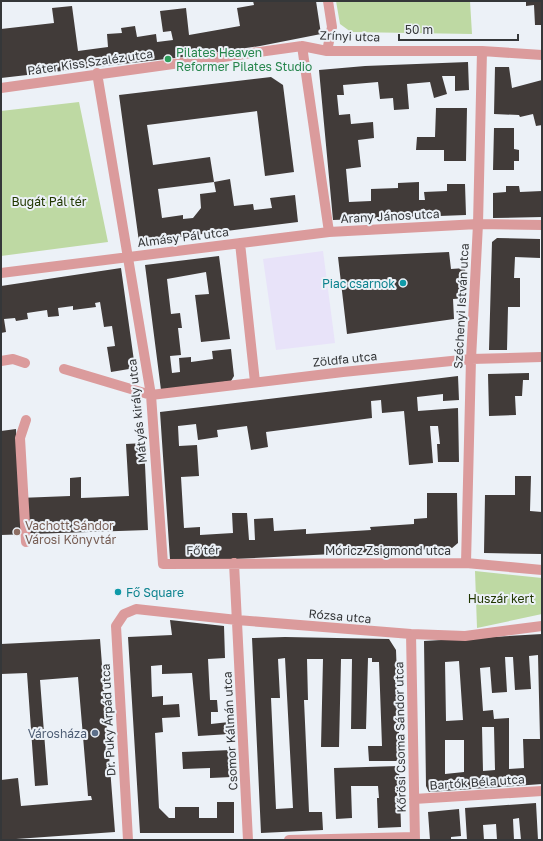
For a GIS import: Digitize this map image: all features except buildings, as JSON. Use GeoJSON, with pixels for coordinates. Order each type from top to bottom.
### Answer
{"type":"FeatureCollection","features":[{"type":"Feature","properties":{"kind":"street"},"geometry":{"type":"LineString","coordinates":[[327,50],[332,27],[328,1]]}},
{"type":"Feature","properties":{"kind":"street"},"geometry":{"type":"LineString","coordinates":[[302,46],[329,232]]}},
{"type":"Feature","properties":{"kind":"street","name":"Zrínyi utca"},"geometry":{"type":"LineString","coordinates":[[302,46],[327,50],[482,51],[542,55]]}},
{"type":"Feature","properties":{"kind":"street","name":"Páter Kiss Szaléz utca"},"geometry":{"type":"LineString","coordinates":[[1,88],[302,46]]}},
{"type":"Feature","properties":{"kind":"street","name":"Széchenyi István utca"},"geometry":{"type":"LineString","coordinates":[[466,563],[471,359],[478,224],[482,51]]}},
{"type":"Feature","properties":{"kind":"street"},"geometry":{"type":"LineString","coordinates":[[1,273],[129,256],[97,74]]}},
{"type":"Feature","properties":{"kind":"street","name":"Arany János utca"},"geometry":{"type":"LineString","coordinates":[[240,243],[329,232],[478,224],[542,225]]}},
{"type":"Feature","properties":{"kind":"street"},"geometry":{"type":"LineString","coordinates":[[240,243],[255,382]]}},
{"type":"Feature","properties":{"kind":"street","name":"Almásy Pál utca"},"geometry":{"type":"LineString","coordinates":[[129,256],[240,243]]}},
{"type":"Feature","properties":{"kind":"street","name":"Mátyás király utca"},"geometry":{"type":"LineString","coordinates":[[129,256],[151,395],[163,564]]}},
{"type":"Feature","properties":{"kind":"street","name":"Zöldfa utca"},"geometry":{"type":"LineString","coordinates":[[151,395],[255,382],[471,359],[542,358]]}},
{"type":"Feature","properties":{"kind":"street"},"geometry":{"type":"LineString","coordinates":[[1,361],[13,359],[25,363]]}},
{"type":"Feature","properties":{"kind":"street"},"geometry":{"type":"LineString","coordinates":[[64,369],[151,395]]}},
{"type":"Feature","properties":{"kind":"street"},"geometry":{"type":"LineString","coordinates":[[26,420],[20,438],[26,542]]}},
{"type":"Feature","properties":{"kind":"street","name":"Móricz Zsigmond utca"},"geometry":{"type":"LineString","coordinates":[[234,563],[466,563],[542,570]]}},
{"type":"Feature","properties":{"kind":"street","name":"Fő tér"},"geometry":{"type":"LineString","coordinates":[[163,564],[234,563],[237,620]]}},
{"type":"Feature","properties":{"kind":"street","name":"Rózsa utca"},"geometry":{"type":"LineString","coordinates":[[136,609],[237,620],[411,634],[465,636],[542,626]]}},
{"type":"Feature","properties":{"kind":"street","name":"Dr. Puky Árpád utca"},"geometry":{"type":"LineString","coordinates":[[128,840],[116,626],[124,614],[136,609]]}},
{"type":"Feature","properties":{"kind":"street","name":"Csomor Kálmán utca"},"geometry":{"type":"LineString","coordinates":[[237,620],[248,840]]}},
{"type":"Feature","properties":{"kind":"street","name":"Kőrösi Csoma Sándor utca"},"geometry":{"type":"LineString","coordinates":[[411,634],[415,839]]}},
{"type":"Feature","properties":{"kind":"street","name":"Bartók Béla utca"},"geometry":{"type":"LineString","coordinates":[[414,799],[542,791]]}},
{"type":"Feature","properties":{"kind":"street"},"geometry":{"type":"LineString","coordinates":[[289,840],[415,839]]}},
{"type":"Feature","properties":{"kind":"shaded area"},"geometry":{"type":"Polygon","coordinates":[[[323,251],[335,343],[276,350],[263,259],[323,251]]]}},
{"type":"Feature","properties":{"kind":"green space"},"geometry":{"type":"Polygon","coordinates":[[[336,1],[470,1],[472,34],[351,32],[340,24],[336,1]]]}},
{"type":"Feature","properties":{"kind":"green space","name":"Bugát Pál tér"},"geometry":{"type":"Polygon","coordinates":[[[79,102],[108,242],[1,256],[1,111],[79,102]]]}},
{"type":"Feature","properties":{"kind":"green space","name":"Huszár kert"},"geometry":{"type":"Polygon","coordinates":[[[475,571],[542,578],[542,614],[477,628],[475,571]]]}},
{"type":"Feature","properties":{"kind":"place","name":"Pilates Heaven Reformer Pilates Studio"},"geometry":{"type":"Point","coordinates":[168,59]}},
{"type":"Feature","properties":{"kind":"place","name":"Piac csarnok"},"geometry":{"type":"Point","coordinates":[403,283]}},
{"type":"Feature","properties":{"kind":"place","name":"Vachott Sándor Városi Könyvtár"},"geometry":{"type":"Point","coordinates":[17,532]}},
{"type":"Feature","properties":{"kind":"place","name":"Fő Square"},"geometry":{"type":"Point","coordinates":[118,592]}},
{"type":"Feature","properties":{"kind":"place","name":"Városháza"},"geometry":{"type":"Point","coordinates":[95,733]}}]}
